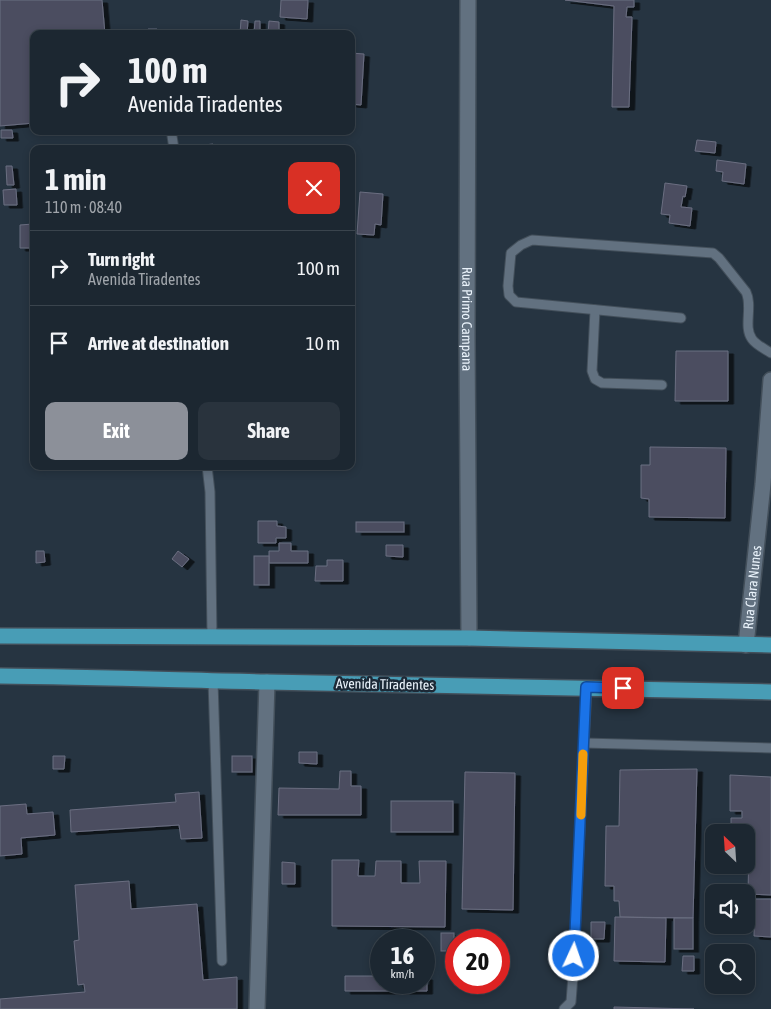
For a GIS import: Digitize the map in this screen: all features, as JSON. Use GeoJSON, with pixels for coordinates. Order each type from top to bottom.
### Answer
{"type":"FeatureCollection","features":[{"type":"Feature","properties":{"kind":"highway"},"geometry":{"type":"LineString","coordinates":[[0,636],[469,638],[771,646]]}},
{"type":"Feature","properties":{"kind":"highway","name":"Avenida Tiradentes"},"geometry":{"type":"LineString","coordinates":[[0,676],[771,692]]}},
{"type":"Feature","properties":{"kind":"street","name":"Rua Primo Campana"},"geometry":{"type":"LineString","coordinates":[[468,0],[467,347],[469,638]]}},
{"type":"Feature","properties":{"kind":"street","name":"Rua Clara Nunes"},"geometry":{"type":"LineString","coordinates":[[746,645],[767,486],[771,380]]}},
{"type":"Feature","properties":{"kind":"street"},"geometry":{"type":"LineString","coordinates":[[257,1009],[267,682]]}},
{"type":"Feature","properties":{"kind":"lane"},"geometry":{"type":"LineString","coordinates":[[172,136],[173,145]]}},
{"type":"Feature","properties":{"kind":"lane"},"geometry":{"type":"LineString","coordinates":[[681,318],[516,302],[509,295],[508,286],[511,253],[521,245],[532,240],[713,253],[719,258],[749,298],[748,332],[752,339],[771,353]]}},
{"type":"Feature","properties":{"kind":"lane"},"geometry":{"type":"LineString","coordinates":[[595,310],[592,371],[595,379],[602,384],[662,385]]}},
{"type":"Feature","properties":{"kind":"lane"},"geometry":{"type":"LineString","coordinates":[[207,470],[210,492],[212,636]]}},
{"type":"Feature","properties":{"kind":"lane"},"geometry":{"type":"LineString","coordinates":[[212,681],[222,961]]}},
{"type":"Feature","properties":{"kind":"lane"},"geometry":{"type":"LineString","coordinates":[[564,1009],[571,1002],[573,976],[586,687]]}},
{"type":"Feature","properties":{"kind":"lane"},"geometry":{"type":"LineString","coordinates":[[584,743],[771,748]]}},
{"type":"Feature","properties":{"kind":"building"},"geometry":{"type":"Polygon","coordinates":[[[0,0],[102,0],[105,30],[30,30],[30,123],[0,126],[0,0]]]}},
{"type":"Feature","properties":{"kind":"building"},"geometry":{"type":"Polygon","coordinates":[[[281,0],[308,0],[307,19],[280,17],[281,0]]]}},
{"type":"Feature","properties":{"kind":"building"},"geometry":{"type":"Polygon","coordinates":[[[565,0],[634,0],[634,7],[627,7],[626,17],[632,17],[629,107],[612,107],[614,6],[565,0]]]}},
{"type":"Feature","properties":{"kind":"building"},"geometry":{"type":"Polygon","coordinates":[[[241,20],[248,21],[247,30],[240,30],[241,20]]]}},
{"type":"Feature","properties":{"kind":"building"},"geometry":{"type":"Polygon","coordinates":[[[255,21],[260,21],[260,30],[254,30],[255,21]]]}},
{"type":"Feature","properties":{"kind":"building"},"geometry":{"type":"Polygon","coordinates":[[[269,21],[279,22],[279,30],[268,30],[269,21]]]}},
{"type":"Feature","properties":{"kind":"building"},"geometry":{"type":"Polygon","coordinates":[[[355,53],[364,54],[361,105],[355,104],[355,53]]]}},
{"type":"Feature","properties":{"kind":"building"},"geometry":{"type":"Polygon","coordinates":[[[1,130],[12,130],[13,138],[1,138],[1,130]]]}},
{"type":"Feature","properties":{"kind":"building"},"geometry":{"type":"Polygon","coordinates":[[[697,140],[716,142],[715,153],[695,151],[697,140]]]}},
{"type":"Feature","properties":{"kind":"building"},"geometry":{"type":"Polygon","coordinates":[[[717,160],[746,164],[744,184],[722,181],[723,172],[716,171],[717,160]]]}},
{"type":"Feature","properties":{"kind":"building"},"geometry":{"type":"Polygon","coordinates":[[[6,166],[12,166],[14,185],[7,185],[6,166]]]}},
{"type":"Feature","properties":{"kind":"building"},"geometry":{"type":"Polygon","coordinates":[[[665,183],[687,186],[681,207],[692,208],[690,226],[669,223],[670,215],[661,214],[665,183]]]}},
{"type":"Feature","properties":{"kind":"building"},"geometry":{"type":"Polygon","coordinates":[[[16,189],[17,205],[4,205],[3,190],[16,189]]]}},
{"type":"Feature","properties":{"kind":"building"},"geometry":{"type":"Polygon","coordinates":[[[360,192],[383,194],[381,225],[375,224],[374,235],[357,234],[360,192]]]}},
{"type":"Feature","properties":{"kind":"building"},"geometry":{"type":"Polygon","coordinates":[[[30,224],[30,248],[20,248],[20,225],[30,224]]]}},
{"type":"Feature","properties":{"kind":"building"},"geometry":{"type":"Polygon","coordinates":[[[676,351],[728,351],[728,401],[675,401],[676,351]]]}},
{"type":"Feature","properties":{"kind":"building"},"geometry":{"type":"Polygon","coordinates":[[[650,447],[726,448],[725,518],[649,517],[649,499],[641,498],[641,465],[650,465],[650,447]]]}},
{"type":"Feature","properties":{"kind":"building"},"geometry":{"type":"Polygon","coordinates":[[[258,521],[277,521],[277,526],[286,527],[286,538],[276,538],[276,543],[258,543],[258,521]]]}},
{"type":"Feature","properties":{"kind":"building"},"geometry":{"type":"Polygon","coordinates":[[[356,522],[404,522],[404,532],[356,532],[356,522]]]}},
{"type":"Feature","properties":{"kind":"building"},"geometry":{"type":"Polygon","coordinates":[[[279,543],[291,543],[291,551],[308,551],[308,563],[269,563],[269,551],[279,551],[279,543]]]}},
{"type":"Feature","properties":{"kind":"building"},"geometry":{"type":"Polygon","coordinates":[[[386,545],[403,545],[403,557],[386,556],[386,545]]]}},
{"type":"Feature","properties":{"kind":"building"},"geometry":{"type":"Polygon","coordinates":[[[36,551],[44,551],[45,562],[36,563],[36,551]]]}},
{"type":"Feature","properties":{"kind":"building"},"geometry":{"type":"Polygon","coordinates":[[[178,551],[189,559],[182,567],[172,559],[178,551]]]}},
{"type":"Feature","properties":{"kind":"building"},"geometry":{"type":"Polygon","coordinates":[[[254,556],[269,556],[269,585],[254,585],[254,556]]]}},
{"type":"Feature","properties":{"kind":"building"},"geometry":{"type":"Polygon","coordinates":[[[327,560],[343,560],[343,581],[315,581],[316,566],[327,566],[327,560]]]}},
{"type":"Feature","properties":{"kind":"building"},"geometry":{"type":"Polygon","coordinates":[[[299,752],[317,752],[317,764],[299,763],[299,752]]]}},
{"type":"Feature","properties":{"kind":"building"},"geometry":{"type":"Polygon","coordinates":[[[53,756],[65,756],[64,769],[53,769],[53,756]]]}},
{"type":"Feature","properties":{"kind":"building"},"geometry":{"type":"Polygon","coordinates":[[[232,756],[252,756],[252,772],[232,772],[232,756]]]}},
{"type":"Feature","properties":{"kind":"building"},"geometry":{"type":"Polygon","coordinates":[[[697,769],[693,918],[620,917],[619,901],[614,901],[614,886],[605,886],[606,826],[619,826],[620,770],[697,769]]]}},
{"type":"Feature","properties":{"kind":"building"},"geometry":{"type":"Polygon","coordinates":[[[340,771],[351,771],[351,786],[361,786],[361,815],[278,815],[279,788],[339,789],[340,771]]]}},
{"type":"Feature","properties":{"kind":"building"},"geometry":{"type":"Polygon","coordinates":[[[465,772],[515,773],[513,910],[462,909],[465,772]]]}},
{"type":"Feature","properties":{"kind":"building"},"geometry":{"type":"Polygon","coordinates":[[[730,775],[771,777],[771,895],[755,894],[755,884],[748,884],[748,874],[755,874],[755,824],[731,824],[731,818],[742,818],[742,811],[730,811],[730,775]]]}},
{"type":"Feature","properties":{"kind":"building"},"geometry":{"type":"Polygon","coordinates":[[[199,792],[202,838],[181,839],[179,825],[71,832],[70,810],[176,802],[175,794],[199,792]]]}},
{"type":"Feature","properties":{"kind":"building"},"geometry":{"type":"Polygon","coordinates":[[[391,801],[453,801],[453,832],[391,832],[391,801]]]}},
{"type":"Feature","properties":{"kind":"building"},"geometry":{"type":"Polygon","coordinates":[[[26,804],[27,814],[53,812],[55,835],[21,838],[22,854],[0,856],[0,806],[26,804]]]}},
{"type":"Feature","properties":{"kind":"building"},"geometry":{"type":"Polygon","coordinates":[[[332,860],[359,860],[358,876],[375,876],[376,861],[401,861],[401,883],[420,883],[419,861],[446,861],[445,927],[332,926],[332,860]]]}},
{"type":"Feature","properties":{"kind":"building"},"geometry":{"type":"Polygon","coordinates":[[[282,862],[295,863],[295,884],[282,884],[282,862]]]}},
{"type":"Feature","properties":{"kind":"building"},"geometry":{"type":"Polygon","coordinates":[[[129,881],[131,909],[197,904],[203,980],[237,977],[237,1009],[0,1009],[0,999],[85,992],[84,984],[78,985],[74,941],[79,940],[75,885],[129,881]]]}},
{"type":"Feature","properties":{"kind":"building"},"geometry":{"type":"Polygon","coordinates":[[[755,899],[771,899],[771,937],[754,936],[755,899]]]}},
{"type":"Feature","properties":{"kind":"building"},"geometry":{"type":"Polygon","coordinates":[[[615,917],[666,918],[665,962],[614,961],[615,917]]]}},
{"type":"Feature","properties":{"kind":"building"},"geometry":{"type":"Polygon","coordinates":[[[674,918],[693,918],[693,949],[674,949],[674,918]]]}},
{"type":"Feature","properties":{"kind":"building"},"geometry":{"type":"Polygon","coordinates":[[[591,922],[605,922],[604,939],[591,939],[591,922]]]}},
{"type":"Feature","properties":{"kind":"building"},"geometry":{"type":"Polygon","coordinates":[[[441,933],[445,933],[445,951],[441,951],[441,933]]]}},
{"type":"Feature","properties":{"kind":"building"},"geometry":{"type":"Polygon","coordinates":[[[683,956],[694,956],[694,971],[682,971],[683,956]]]}},
{"type":"Feature","properties":{"kind":"building"},"geometry":{"type":"Polygon","coordinates":[[[345,976],[370,976],[370,991],[345,991],[345,976]]]}},
{"type":"Feature","properties":{"kind":"building"},"geometry":{"type":"Polygon","coordinates":[[[614,1007],[694,1009],[614,1009],[614,1007]]]}},
{"type":"Feature","properties":{"kind":"slow traffic"},"geometry":{"type":"LineString","coordinates":[[581,815],[583,754]]}},
{"type":"Feature","properties":{"kind":"route"},"geometry":{"type":"LineString","coordinates":[[574,956],[586,687],[623,688]]}}]}
